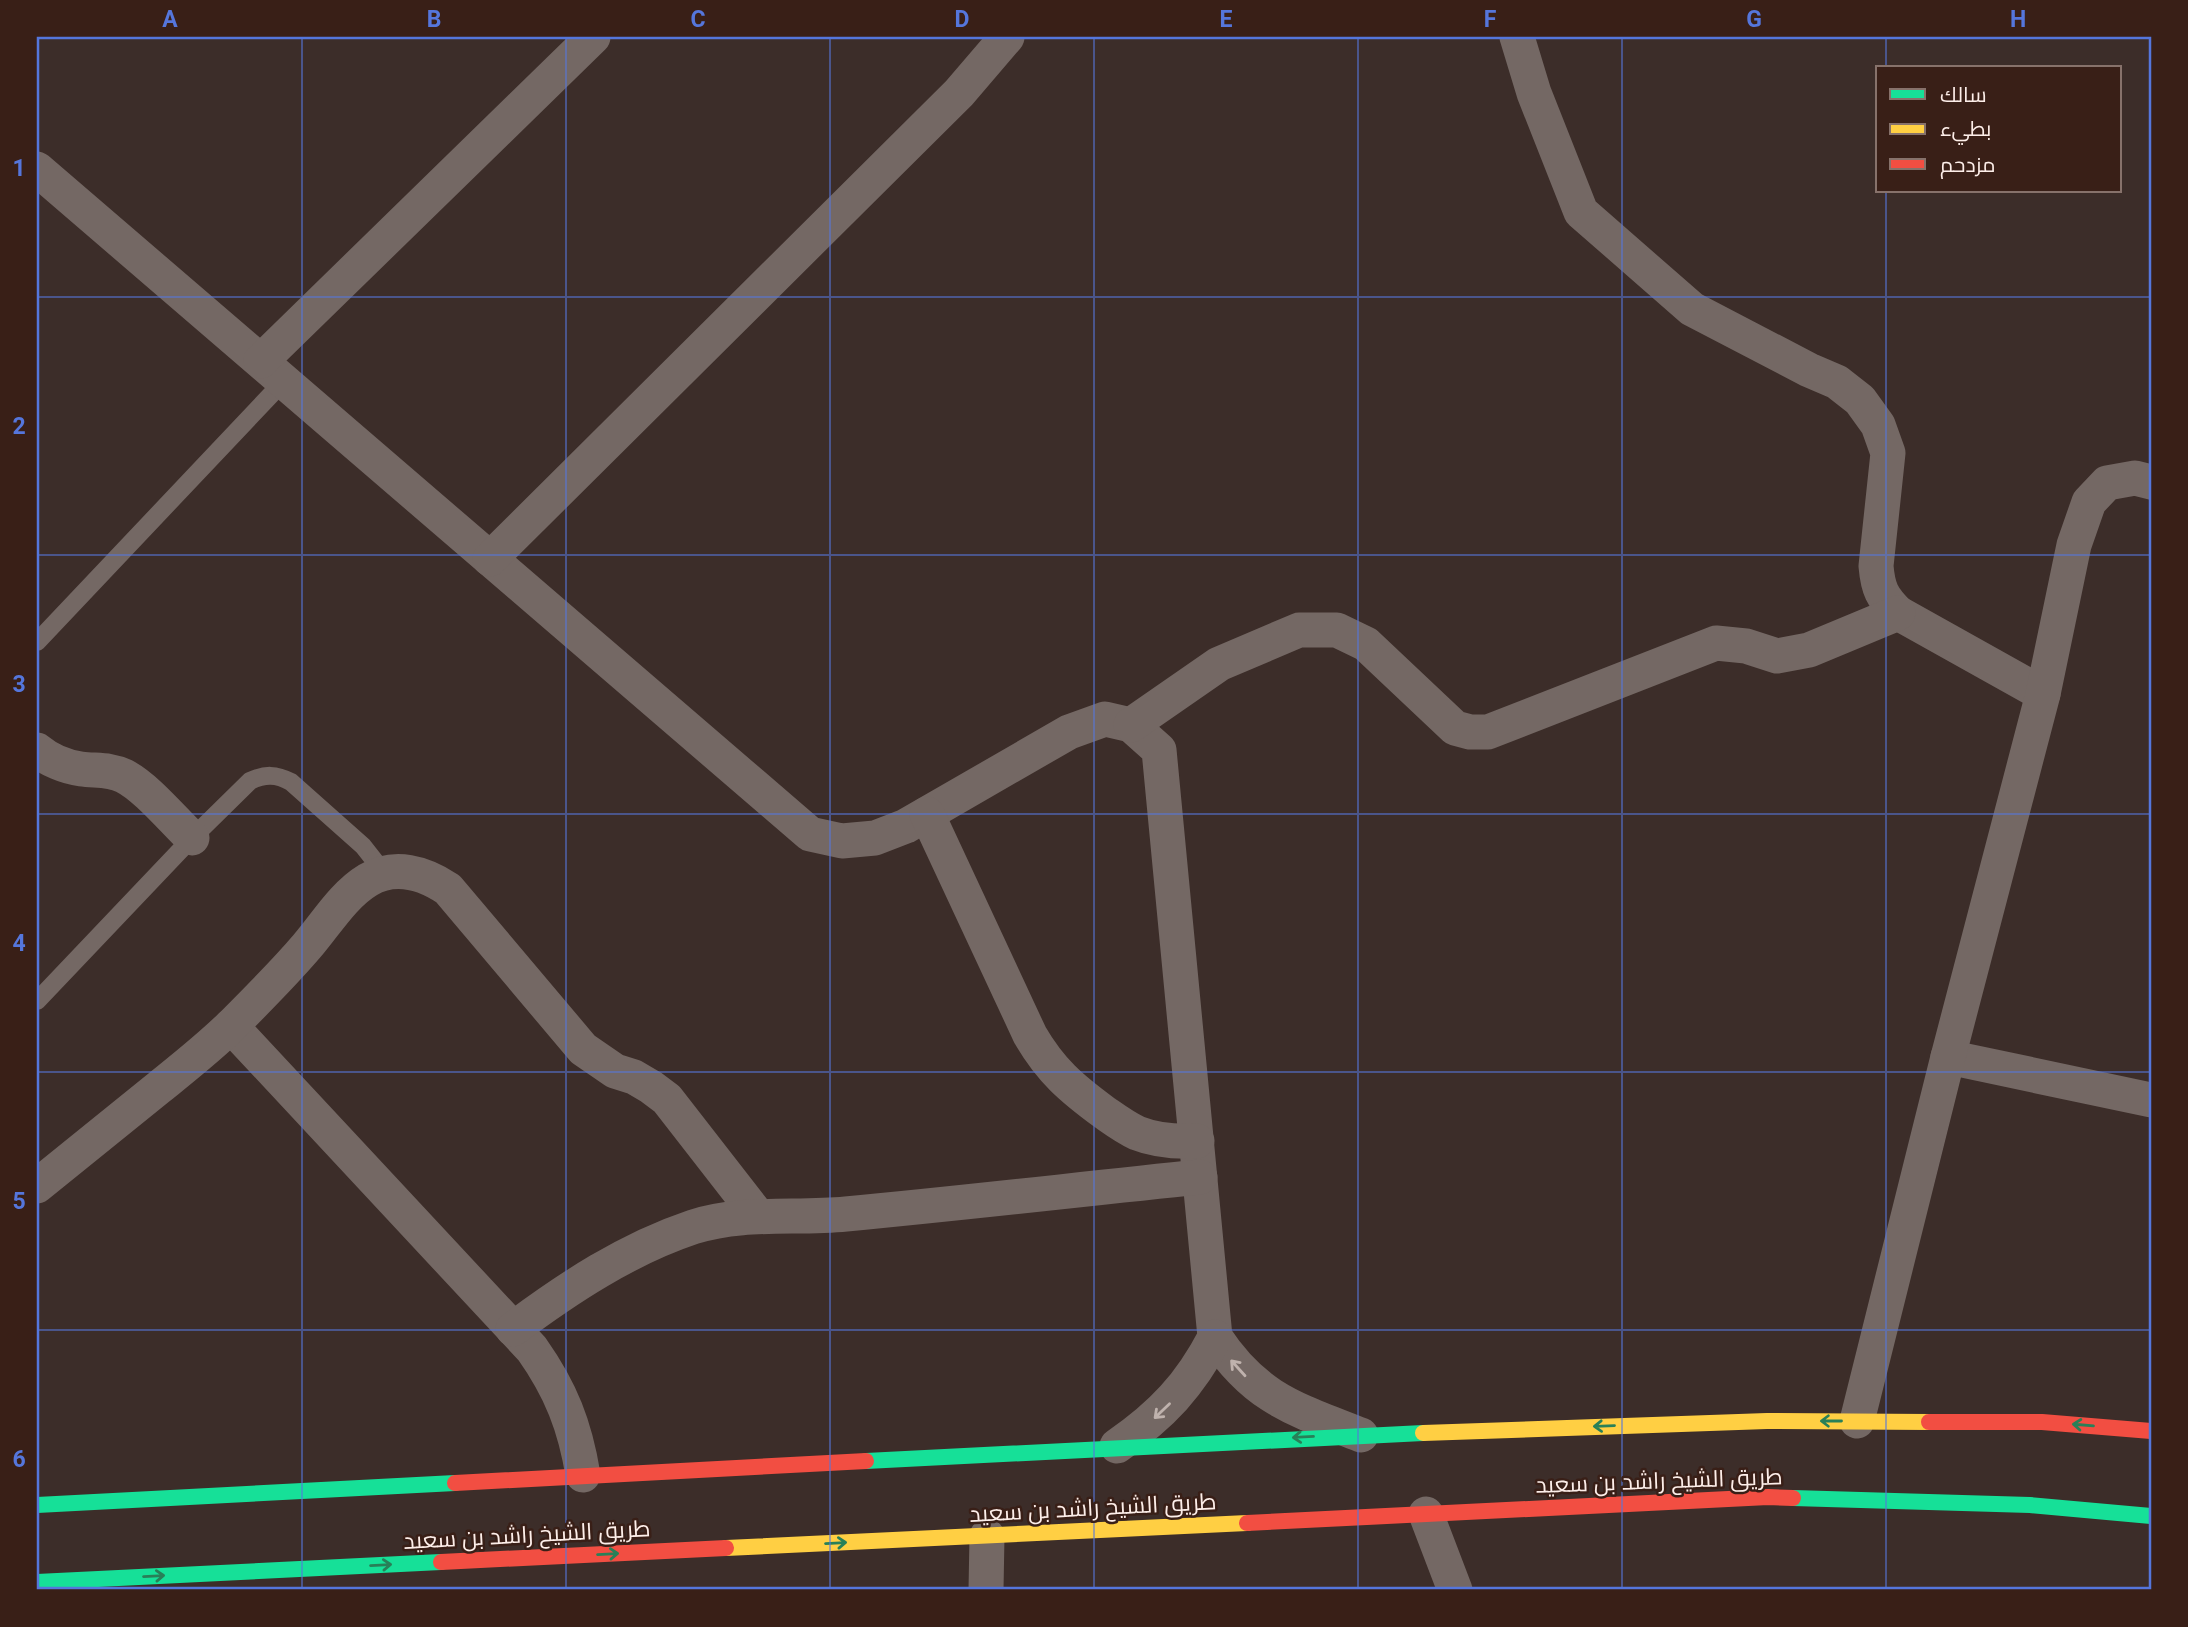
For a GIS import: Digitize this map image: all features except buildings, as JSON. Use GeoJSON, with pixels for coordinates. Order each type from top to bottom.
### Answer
{"type":"FeatureCollection","features":[{"type":"Feature","properties":{"kind":"main road"},"geometry":{"type":"LineString","coordinates":[[37,1505],[1362,1434],[1767,1421],[2042,1422],[2151,1431]]}},
{"type":"Feature","properties":{"kind":"main road","name":"طريق الشيخ راشد بن سعيد"},"geometry":{"type":"LineString","coordinates":[[37,1582],[1768,1497],[2030,1504],[2151,1516]]}},
{"type":"Feature","properties":{"kind":"street"},"geometry":{"type":"LineString","coordinates":[[272,371],[593,37]]}},
{"type":"Feature","properties":{"kind":"street"},"geometry":{"type":"LineString","coordinates":[[490,559],[959,93],[1007,37]]}},
{"type":"Feature","properties":{"kind":"street"},"geometry":{"type":"LineString","coordinates":[[1517,37],[1534,93],[1581,212],[1692,309],[1837,382],[1860,400],[1878,425],[1888,453],[1876,566],[1877,585],[1885,601],[1898,613],[2043,695]]}},
{"type":"Feature","properties":{"kind":"street"},"geometry":{"type":"LineString","coordinates":[[37,169],[810,834],[842,841],[875,838],[906,826],[1069,732],[1105,719],[1131,725],[1160,750],[1215,1337],[1246,1376],[1265,1392],[1312,1416],[1362,1434]]}},
{"type":"Feature","properties":{"kind":"street"},"geometry":{"type":"LineString","coordinates":[[1857,1421],[1948,1057],[2043,695],[2074,545],[2089,502],[2107,483],[2134,478],[2151,481]]}},
{"type":"Feature","properties":{"kind":"street"},"geometry":{"type":"LineString","coordinates":[[1131,725],[1219,664],[1299,630],[1336,630],[1366,644],[1455,727],[1470,732],[1488,732],[1716,643],[1746,646],[1777,656],[1810,650],[1898,613]]}},
{"type":"Feature","properties":{"kind":"street"},"geometry":{"type":"LineString","coordinates":[[37,750],[69,767],[98,769],[122,775],[143,790],[192,838]]}},
{"type":"Feature","properties":{"kind":"street"},"geometry":{"type":"LineString","coordinates":[[927,814],[1030,1035],[1043,1057],[1059,1076],[1087,1100],[1137,1133],[1176,1142],[1197,1140]]}},
{"type":"Feature","properties":{"kind":"street"},"geometry":{"type":"LineString","coordinates":[[37,1186],[231,1026],[307,946],[343,902],[369,879],[402,871],[434,879],[448,889],[583,1049],[615,1071],[651,1087],[667,1099],[758,1216]]}},
{"type":"Feature","properties":{"kind":"street"},"geometry":{"type":"LineString","coordinates":[[231,1026],[532,1349],[561,1396],[571,1422],[583,1475]]}},
{"type":"Feature","properties":{"kind":"street"},"geometry":{"type":"LineString","coordinates":[[1948,1057],[2151,1100]]}},
{"type":"Feature","properties":{"kind":"street"},"geometry":{"type":"LineString","coordinates":[[513,1329],[551,1301],[633,1253],[695,1226],[716,1221],[758,1216],[848,1214],[1200,1177]]}},
{"type":"Feature","properties":{"kind":"street"},"geometry":{"type":"LineString","coordinates":[[1117,1446],[1164,1410],[1201,1363],[1215,1337]]}},
{"type":"Feature","properties":{"kind":"street"},"geometry":{"type":"LineString","coordinates":[[1426,1514],[1455,1590]]}},
{"type":"Feature","properties":{"kind":"street"},"geometry":{"type":"LineString","coordinates":[[986,1590],[987,1536]]}},
{"type":"Feature","properties":{"kind":"lane"},"geometry":{"type":"LineString","coordinates":[[37,642],[272,371]]}},
{"type":"Feature","properties":{"kind":"lane"},"geometry":{"type":"LineString","coordinates":[[37,1001],[250,781],[270,775],[291,782],[363,846],[385,874]]}},
{"type":"Feature","properties":{"kind":"traffic: fast"},"geometry":{"type":"LineString","coordinates":[[866,1461],[1423,1433]]}},
{"type":"Feature","properties":{"kind":"traffic: fast"},"geometry":{"type":"LineString","coordinates":[[37,1505],[455,1483]]}},
{"type":"Feature","properties":{"kind":"traffic: fast"},"geometry":{"type":"LineString","coordinates":[[1793,1498],[2030,1505],[2151,1516]]}},
{"type":"Feature","properties":{"kind":"traffic: fast"},"geometry":{"type":"LineString","coordinates":[[37,1582],[441,1562]]}},
{"type":"Feature","properties":{"kind":"traffic: slow"},"geometry":{"type":"LineString","coordinates":[[1423,1433],[1767,1421],[1929,1422]]}},
{"type":"Feature","properties":{"kind":"traffic: slow"},"geometry":{"type":"LineString","coordinates":[[726,1548],[1247,1523]]}},
{"type":"Feature","properties":{"kind":"traffic: jam"},"geometry":{"type":"LineString","coordinates":[[1929,1422],[2042,1422],[2151,1431]]}},
{"type":"Feature","properties":{"kind":"traffic: jam"},"geometry":{"type":"LineString","coordinates":[[455,1483],[866,1461]]}},
{"type":"Feature","properties":{"kind":"traffic: jam"},"geometry":{"type":"LineString","coordinates":[[1247,1523],[1768,1497],[1793,1498]]}},
{"type":"Feature","properties":{"kind":"traffic: jam"},"geometry":{"type":"LineString","coordinates":[[441,1562],[726,1548]]}}]}
